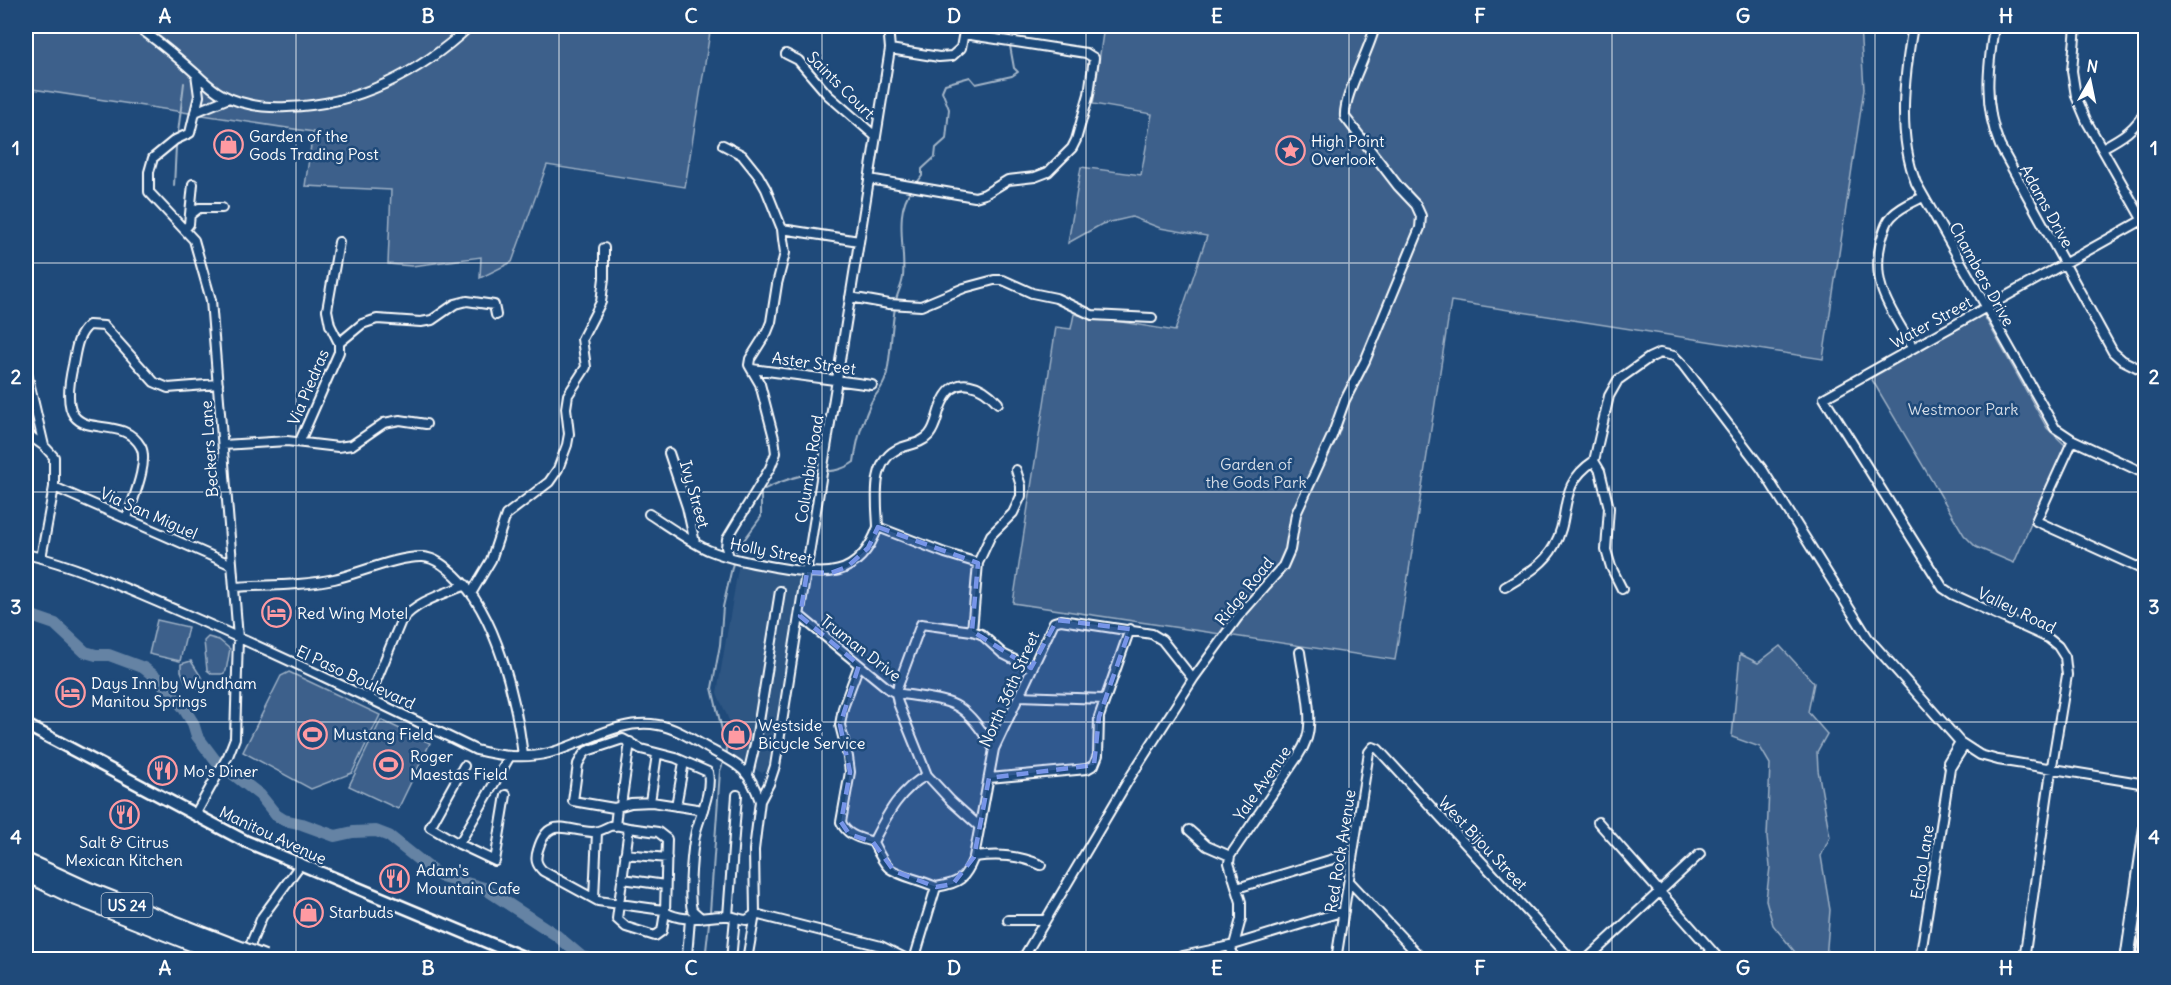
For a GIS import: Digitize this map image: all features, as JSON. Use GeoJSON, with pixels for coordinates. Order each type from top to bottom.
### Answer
{"type":"FeatureCollection","features":[{"type":"Feature","properties":{"kind":"highway","name":"US 24"},"geometry":{"type":"LineString","coordinates":[[26,861],[230,953]]}},
{"type":"Feature","properties":{"kind":"highway","name":"US 24"},"geometry":{"type":"LineString","coordinates":[[26,874],[128,919],[230,953],[265,959]]}},
{"type":"Feature","properties":{"kind":"highway"},"geometry":{"type":"LineString","coordinates":[[26,882],[128,919]]}},
{"type":"Feature","properties":{"kind":"main road","name":"Manitou Avenue"},"geometry":{"type":"LineString","coordinates":[[26,725],[245,841],[530,960]]}},
{"type":"Feature","properties":{"kind":"main road"},"geometry":{"type":"LineString","coordinates":[[2127,960],[2145,828]]}},
{"type":"Feature","properties":{"kind":"main road"},"geometry":{"type":"LineString","coordinates":[[2143,960],[2145,943]]}},
{"type":"Feature","properties":{"kind":"street"},"geometry":{"type":"LineString","coordinates":[[136,26],[213,89],[229,98],[256,106],[279,108],[314,106],[346,100],[389,82],[434,56],[470,26]]}},
{"type":"Feature","properties":{"kind":"street","name":"Columbia Road"},"geometry":{"type":"LineString","coordinates":[[747,960],[755,914],[754,850],[760,801],[771,776],[800,616],[890,49],[888,26]]}},
{"type":"Feature","properties":{"kind":"street","name":"Ridge Road"},"geometry":{"type":"LineString","coordinates":[[1022,960],[1129,779],[1193,679],[1238,618],[1268,585],[1287,557],[1296,514],[1332,436],[1345,400],[1365,361],[1420,228],[1421,216],[1416,205],[1398,186],[1345,117],[1346,102],[1375,26]]}},
{"type":"Feature","properties":{"kind":"street","name":"Chambers Drive"},"geometry":{"type":"LineString","coordinates":[[1913,26],[1905,78],[1906,144],[1911,172],[1923,196],[2051,423],[2060,433],[2145,474]]}},
{"type":"Feature","properties":{"kind":"street","name":"Adams Drive"},"geometry":{"type":"LineString","coordinates":[[1994,26],[1987,79],[1991,121],[2005,157],[2113,352],[2122,360],[2145,372]]}},
{"type":"Feature","properties":{"kind":"street"},"geometry":{"type":"LineString","coordinates":[[2076,26],[2072,61],[2074,88],[2079,106],[2144,221]]}},
{"type":"Feature","properties":{"kind":"street"},"geometry":{"type":"LineString","coordinates":[[869,179],[975,197],[985,194],[1008,180],[1035,177],[1048,172],[1077,140],[1089,93],[1094,58],[1086,53],[964,30],[961,48],[952,56],[939,57],[890,49]]}},
{"type":"Feature","properties":{"kind":"street","name":"Saints Court"},"geometry":{"type":"LineString","coordinates":[[786,54],[798,60],[828,94],[875,136]]}},
{"type":"Feature","properties":{"kind":"street","name":"Beckers Lane"},"geometry":{"type":"LineString","coordinates":[[195,815],[228,756],[236,735],[238,638],[211,300],[194,240],[149,192],[148,177],[150,164],[157,153],[190,133],[199,96],[196,74]]}},
{"type":"Feature","properties":{"kind":"street"},"geometry":{"type":"LineString","coordinates":[[195,112],[229,98]]}},
{"type":"Feature","properties":{"kind":"street"},"geometry":{"type":"LineString","coordinates":[[2102,148],[2131,130],[2138,123],[2145,108]]}},
{"type":"Feature","properties":{"kind":"street"},"geometry":{"type":"LineString","coordinates":[[723,145],[742,155],[766,189],[782,228],[785,253],[771,322],[749,364],[760,384],[776,453],[770,468],[727,539],[726,547],[729,557]]}},
{"type":"Feature","properties":{"kind":"street"},"geometry":{"type":"LineString","coordinates":[[185,229],[189,224],[193,184]]}},
{"type":"Feature","properties":{"kind":"street"},"geometry":{"type":"LineString","coordinates":[[1913,348],[1881,291],[1878,261],[1886,224],[1890,217],[1923,196]]}},
{"type":"Feature","properties":{"kind":"street"},"geometry":{"type":"LineString","coordinates":[[190,215],[199,208],[222,208]]}},
{"type":"Feature","properties":{"kind":"street","name":"Water Street"},"geometry":{"type":"LineString","coordinates":[[1824,398],[2063,263],[2144,221]]}},
{"type":"Feature","properties":{"kind":"street"},"geometry":{"type":"LineString","coordinates":[[782,228],[859,241]]}},
{"type":"Feature","properties":{"kind":"street"},"geometry":{"type":"LineString","coordinates":[[339,242],[327,310],[330,325],[339,343]]}},
{"type":"Feature","properties":{"kind":"street"},"geometry":{"type":"LineString","coordinates":[[472,592],[491,560],[506,515],[553,478],[563,459],[569,434],[566,408],[568,396],[586,367],[582,339],[601,302],[604,248]]}},
{"type":"Feature","properties":{"kind":"street"},"geometry":{"type":"LineString","coordinates":[[850,297],[898,305],[921,306],[964,288],[994,280],[1003,280],[1032,293],[1056,298],[1092,315],[1152,318]]}},
{"type":"Feature","properties":{"kind":"street","name":"Via Piedras"},"geometry":{"type":"LineString","coordinates":[[300,441],[339,352],[339,343],[362,324],[377,319],[421,322],[432,320],[455,304],[467,301],[494,305],[496,315]]}},
{"type":"Feature","properties":{"kind":"street"},"geometry":{"type":"LineString","coordinates":[[127,518],[139,480],[143,454],[139,445],[125,434],[107,427],[84,425],[74,414],[67,394],[80,332],[89,325],[104,326],[154,382],[168,388],[218,384]]}},
{"type":"Feature","properties":{"kind":"street"},"geometry":{"type":"LineString","coordinates":[[1505,587],[1542,562],[1553,549],[1558,539],[1564,507],[1572,484],[1584,468],[1594,461],[1609,396],[1618,380],[1649,357],[1660,353],[1670,354],[1683,365],[1762,469],[1868,638],[1962,744],[1988,758],[2145,784]]}},
{"type":"Feature","properties":{"kind":"street"},"geometry":{"type":"LineString","coordinates":[[26,369],[44,446]]}},
{"type":"Feature","properties":{"kind":"street","name":"Aster Street"},"geometry":{"type":"LineString","coordinates":[[752,369],[872,385]]}},
{"type":"Feature","properties":{"kind":"street"},"geometry":{"type":"LineString","coordinates":[[978,563],[945,554],[878,527],[878,483],[885,460],[894,451],[920,442],[929,435],[942,401],[950,391],[961,385],[973,384],[990,393],[998,403]]}},
{"type":"Feature","properties":{"kind":"street","name":"Valley Road"},"geometry":{"type":"LineString","coordinates":[[1824,398],[1943,588],[2048,639],[2063,652],[2067,663],[2024,960]]}},
{"type":"Feature","properties":{"kind":"street"},"geometry":{"type":"LineString","coordinates":[[223,445],[300,441],[338,447],[352,445],[384,423],[400,420],[426,424]]}},
{"type":"Feature","properties":{"kind":"street"},"geometry":{"type":"LineString","coordinates":[[26,433],[44,446],[54,457],[54,487],[41,558]]}},
{"type":"Feature","properties":{"kind":"street"},"geometry":{"type":"LineString","coordinates":[[2073,440],[2036,521],[2145,571]]}},
{"type":"Feature","properties":{"kind":"street","name":"Ivy Street"},"geometry":{"type":"LineString","coordinates":[[669,453],[687,507],[694,543]]}},
{"type":"Feature","properties":{"kind":"street"},"geometry":{"type":"LineString","coordinates":[[1594,461],[1600,471],[1609,508],[1606,550],[1611,567],[1622,589]]}},
{"type":"Feature","properties":{"kind":"street"},"geometry":{"type":"LineString","coordinates":[[972,631],[978,563],[991,535],[1007,520],[1018,504],[1021,486],[1016,470]]}},
{"type":"Feature","properties":{"kind":"street","name":"Via San Miguel"},"geometry":{"type":"LineString","coordinates":[[54,487],[232,565]]}},
{"type":"Feature","properties":{"kind":"street","name":"Holly Street"},"geometry":{"type":"LineString","coordinates":[[649,514],[694,543],[729,557],[807,572],[831,573],[847,567],[868,548],[878,527]]}},
{"type":"Feature","properties":{"kind":"street","name":"El Paso Boulevard"},"geometry":{"type":"LineString","coordinates":[[26,554],[87,572],[238,638],[476,750],[510,756],[550,753],[616,728],[647,724],[672,729],[755,777]]}},
{"type":"Feature","properties":{"kind":"street"},"geometry":{"type":"LineString","coordinates":[[234,587],[299,584],[333,579],[410,558],[421,557],[439,562],[472,592],[490,626],[518,714],[523,755]]}},
{"type":"Feature","properties":{"kind":"street"},"geometry":{"type":"LineString","coordinates":[[369,698],[401,621],[420,604],[465,585]]}},
{"type":"Feature","properties":{"kind":"street"},"geometry":{"type":"LineString","coordinates":[[760,801],[755,777],[756,740],[780,591]]}},
{"type":"Feature","properties":{"kind":"street","name":"Truman Drive"},"geometry":{"type":"LineString","coordinates":[[800,616],[896,693],[942,700],[957,705],[971,717],[994,749]]}},
{"type":"Feature","properties":{"kind":"street","name":"North 36th Street"},"geometry":{"type":"LineString","coordinates":[[936,887],[958,883],[967,872],[974,857],[994,749],[1031,668],[1057,620],[1130,629]]}},
{"type":"Feature","properties":{"kind":"street"},"geometry":{"type":"LineString","coordinates":[[980,827],[927,775],[896,693],[921,624],[972,631],[987,638],[1004,654],[1031,668]]}},
{"type":"Feature","properties":{"kind":"street"},"geometry":{"type":"LineString","coordinates":[[989,778],[1087,770],[1094,765],[1097,761],[1098,728],[1104,699],[1130,629],[1152,633],[1162,640],[1193,679]]}},
{"type":"Feature","properties":{"kind":"street","name":"Yale Avenue"},"geometry":{"type":"LineString","coordinates":[[1230,855],[1298,756],[1307,738],[1309,726],[1300,652]]}},
{"type":"Feature","properties":{"kind":"street"},"geometry":{"type":"LineString","coordinates":[[859,665],[843,708],[840,725],[850,772],[841,822],[849,834],[873,842],[887,866],[894,871],[936,887],[914,960]]}},
{"type":"Feature","properties":{"kind":"street"},"geometry":{"type":"LineString","coordinates":[[1019,696],[1104,699]]}},
{"type":"Feature","properties":{"kind":"street"},"geometry":{"type":"LineString","coordinates":[[701,918],[692,910],[690,895],[695,836],[703,810],[709,776],[705,770],[619,739],[587,751],[578,764],[573,801],[619,807],[650,802],[703,810]]}},
{"type":"Feature","properties":{"kind":"street"},"geometry":{"type":"LineString","coordinates":[[615,826],[630,742]]}},
{"type":"Feature","properties":{"kind":"street","name":"Echo Lane"},"geometry":{"type":"LineString","coordinates":[[1920,960],[1950,768],[1948,762],[1950,756],[1962,744]]}},
{"type":"Feature","properties":{"kind":"street","name":"Red Rock Avenue"},"geometry":{"type":"LineString","coordinates":[[1336,960],[1372,747]]}},
{"type":"Feature","properties":{"kind":"street","name":"West Bijou Street"},"geometry":{"type":"LineString","coordinates":[[1372,747],[1377,749],[1572,960]]}},
{"type":"Feature","properties":{"kind":"street"},"geometry":{"type":"LineString","coordinates":[[650,802],[657,754]]}},
{"type":"Feature","properties":{"kind":"street"},"geometry":{"type":"LineString","coordinates":[[459,844],[510,756]]}},
{"type":"Feature","properties":{"kind":"street"},"geometry":{"type":"LineString","coordinates":[[676,806],[684,762]]}},
{"type":"Feature","properties":{"kind":"street"},"geometry":{"type":"LineString","coordinates":[[464,766],[430,827],[495,861],[506,795]]}},
{"type":"Feature","properties":{"kind":"street"},"geometry":{"type":"LineString","coordinates":[[873,842],[894,802],[918,780],[927,775]]}},
{"type":"Feature","properties":{"kind":"street"},"geometry":{"type":"LineString","coordinates":[[755,777],[771,776]]}},
{"type":"Feature","properties":{"kind":"street"},"geometry":{"type":"LineString","coordinates":[[731,960],[738,919],[736,795]]}},
{"type":"Feature","properties":{"kind":"street"},"geometry":{"type":"LineString","coordinates":[[1598,822],[1720,960]]}},
{"type":"Feature","properties":{"kind":"street"},"geometry":{"type":"LineString","coordinates":[[629,828],[623,879],[619,903],[617,916],[620,923],[626,927],[653,936],[658,935],[662,931],[664,911],[667,858],[665,836],[658,832],[615,826],[597,832],[551,828],[544,834],[536,859],[537,865],[543,871],[605,903],[619,903],[664,911],[676,918],[738,919],[755,914],[881,946],[909,960]]}},
{"type":"Feature","properties":{"kind":"street"},"geometry":{"type":"LineString","coordinates":[[1189,830],[1207,846],[1230,855],[1229,863],[1242,908],[1232,945],[1235,960]]}},
{"type":"Feature","properties":{"kind":"street"},"geometry":{"type":"LineString","coordinates":[[594,898],[597,832]]}},
{"type":"Feature","properties":{"kind":"street"},"geometry":{"type":"LineString","coordinates":[[1237,888],[1353,853]]}},
{"type":"Feature","properties":{"kind":"street"},"geometry":{"type":"LineString","coordinates":[[625,854],[667,858]]}},
{"type":"Feature","properties":{"kind":"street"},"geometry":{"type":"LineString","coordinates":[[1586,960],[1700,854]]}},
{"type":"Feature","properties":{"kind":"street"},"geometry":{"type":"LineString","coordinates":[[974,857],[1005,855],[1030,860],[1041,865]]}},
{"type":"Feature","properties":{"kind":"street"},"geometry":{"type":"LineString","coordinates":[[244,960],[262,917],[300,865]]}},
{"type":"Feature","properties":{"kind":"street"},"geometry":{"type":"LineString","coordinates":[[623,879],[665,885]]}},
{"type":"Feature","properties":{"kind":"street"},"geometry":{"type":"LineString","coordinates":[[1349,881],[1422,960]]}},
{"type":"Feature","properties":{"kind":"street"},"geometry":{"type":"LineString","coordinates":[[1164,960],[1232,945],[1344,911]]}},
{"type":"Feature","properties":{"kind":"street"},"geometry":{"type":"LineString","coordinates":[[687,956],[690,919]]}},
{"type":"Feature","properties":{"kind":"street"},"geometry":{"type":"LineString","coordinates":[[1008,920],[1045,921]]}},
{"type":"Feature","properties":{"kind":"highlighted area"},"geometry":{"type":"Polygon","coordinates":[[[878,527],[978,563],[972,631],[1031,668],[1057,620],[1130,629],[1099,717],[1094,765],[989,778],[974,857],[953,884],[936,887],[894,871],[873,842],[849,834],[841,822],[850,772],[840,725],[859,665],[800,616],[807,572],[831,573],[847,567],[868,548],[878,527]]]}},
{"type":"Feature","properties":{"kind":"shaded area"},"geometry":{"type":"Polygon","coordinates":[[[739,563],[793,573],[799,580],[768,769],[762,773],[732,756],[735,734],[717,693],[739,563]]]}},
{"type":"Feature","properties":{"kind":"green space"},"geometry":{"type":"Polygon","coordinates":[[[26,26],[711,26],[685,187],[547,165],[512,262],[480,278],[481,257],[412,266],[388,264],[391,190],[305,186],[313,132],[26,88],[26,26]]]}},
{"type":"Feature","properties":{"kind":"green space","name":"Garden of the Gods Park"},"geometry":{"type":"Polygon","coordinates":[[[1104,26],[1860,26],[1864,89],[1823,359],[1451,301],[1395,660],[1013,603],[1056,327],[1071,329],[1074,314],[1175,331],[1207,236],[1160,228],[1132,217],[1102,224],[1068,243],[1081,167],[1141,175],[1152,114],[1093,104],[1104,26]]]}},
{"type":"Feature","properties":{"kind":"green space","name":"Westmoor Park"},"geometry":{"type":"Polygon","coordinates":[[[1983,314],[2047,428],[2065,445],[2014,563],[1976,547],[1964,535],[1871,378],[1983,314]]]}},
{"type":"Feature","properties":{"kind":"green space"},"geometry":{"type":"Polygon","coordinates":[[[157,620],[188,627],[180,661],[149,654],[157,620]]]}},
{"type":"Feature","properties":{"kind":"green space"},"geometry":{"type":"Polygon","coordinates":[[[208,637],[219,640],[230,649],[226,671],[223,674],[212,674],[207,670],[204,641],[208,637]]]}},
{"type":"Feature","properties":{"kind":"green space"},"geometry":{"type":"Polygon","coordinates":[[[1780,646],[1814,683],[1808,712],[1827,734],[1817,752],[1830,837],[1821,856],[1830,910],[1826,959],[1796,959],[1799,957],[1773,925],[1766,900],[1770,867],[1767,837],[1770,764],[1760,747],[1732,737],[1740,654],[1758,663],[1780,646]]]}},
{"type":"Feature","properties":{"kind":"green space"},"geometry":{"type":"Polygon","coordinates":[[[191,661],[203,680],[199,688],[188,687],[181,671],[181,664],[191,661]]]}},
{"type":"Feature","properties":{"kind":"green space","name":"Mustang Field"},"geometry":{"type":"Polygon","coordinates":[[[289,672],[380,715],[352,773],[311,789],[243,752],[281,676],[289,672]]]}},
{"type":"Feature","properties":{"kind":"green space","name":"Roger Maestas Field"},"geometry":{"type":"Polygon","coordinates":[[[381,720],[430,743],[398,809],[349,786],[381,720]]]}},
{"type":"Feature","properties":{"kind":"waterway"},"geometry":{"type":"LineString","coordinates":[[1011,36],[1012,26]]}},
{"type":"Feature","properties":{"kind":"waterway"},"geometry":{"type":"LineString","coordinates":[[916,184],[922,176],[922,169],[935,157],[936,148],[946,139],[949,109],[942,91],[945,84],[970,77],[976,84],[1012,76],[1018,72],[1014,68],[1010,46]]}},
{"type":"Feature","properties":{"kind":"waterway"},"geometry":{"type":"LineString","coordinates":[[178,133],[184,83]]}},
{"type":"Feature","properties":{"kind":"waterway"},"geometry":{"type":"LineString","coordinates":[[174,186],[176,146]]}},
{"type":"Feature","properties":{"kind":"waterway"},"geometry":{"type":"LineString","coordinates":[[896,300],[903,277],[903,209],[912,189]]}},
{"type":"Feature","properties":{"kind":"waterway"},"geometry":{"type":"LineString","coordinates":[[736,551],[761,517],[761,491],[789,479],[837,470],[854,462],[864,420],[886,377],[895,308]]}},
{"type":"Feature","properties":{"kind":"waterway"},"geometry":{"type":"LineString","coordinates":[[726,754],[712,688],[720,645],[723,607],[733,563]]}},
{"type":"Feature","properties":{"kind":"waterway"},"geometry":{"type":"LineString","coordinates":[[26,614],[55,624],[85,652],[109,655],[144,668],[158,679],[183,707],[193,723],[197,736],[215,760],[260,795],[276,815],[284,820],[335,836],[376,831],[389,836],[438,875],[484,888],[556,935],[582,957],[596,960]]}},
{"type":"Feature","properties":{"kind":"waterway"},"geometry":{"type":"LineString","coordinates":[[710,912],[720,771],[724,760]]}},
{"type":"Feature","properties":{"kind":"waterway"},"geometry":{"type":"LineString","coordinates":[[2135,960],[2146,885]]}},
{"type":"Feature","properties":{"kind":"waterway"},"geometry":{"type":"LineString","coordinates":[[705,960],[709,923]]}},
{"type":"Feature","properties":{"kind":"place","name":"Garden of the Gods Trading Post"},"geometry":{"type":"Point","coordinates":[228,145]}},
{"type":"Feature","properties":{"kind":"place","name":"High Point Overlook"},"geometry":{"type":"Point","coordinates":[1290,150]}},
{"type":"Feature","properties":{"kind":"place","name":"Red Wing Motel"},"geometry":{"type":"Point","coordinates":[276,613]}},
{"type":"Feature","properties":{"kind":"place","name":"Days Inn by Wyndham Manitou Springs"},"geometry":{"type":"Point","coordinates":[70,692]}},
{"type":"Feature","properties":{"kind":"place","name":"Mustang Field"},"geometry":{"type":"Point","coordinates":[312,734]}},
{"type":"Feature","properties":{"kind":"place","name":"Westside Bicycle Service"},"geometry":{"type":"Point","coordinates":[737,734]}},
{"type":"Feature","properties":{"kind":"place","name":"Roger Maestas Field"},"geometry":{"type":"Point","coordinates":[389,765]}},
{"type":"Feature","properties":{"kind":"place","name":"Mo's Diner"},"geometry":{"type":"Point","coordinates":[162,771]}},
{"type":"Feature","properties":{"kind":"place","name":"Salt & Citrus Mexican Kitchen"},"geometry":{"type":"Point","coordinates":[124,814]}},
{"type":"Feature","properties":{"kind":"place","name":"Adam's Mountain Cafe"},"geometry":{"type":"Point","coordinates":[395,879]}},
{"type":"Feature","properties":{"kind":"place","name":"Starbuds"},"geometry":{"type":"Point","coordinates":[308,912]}}]}
